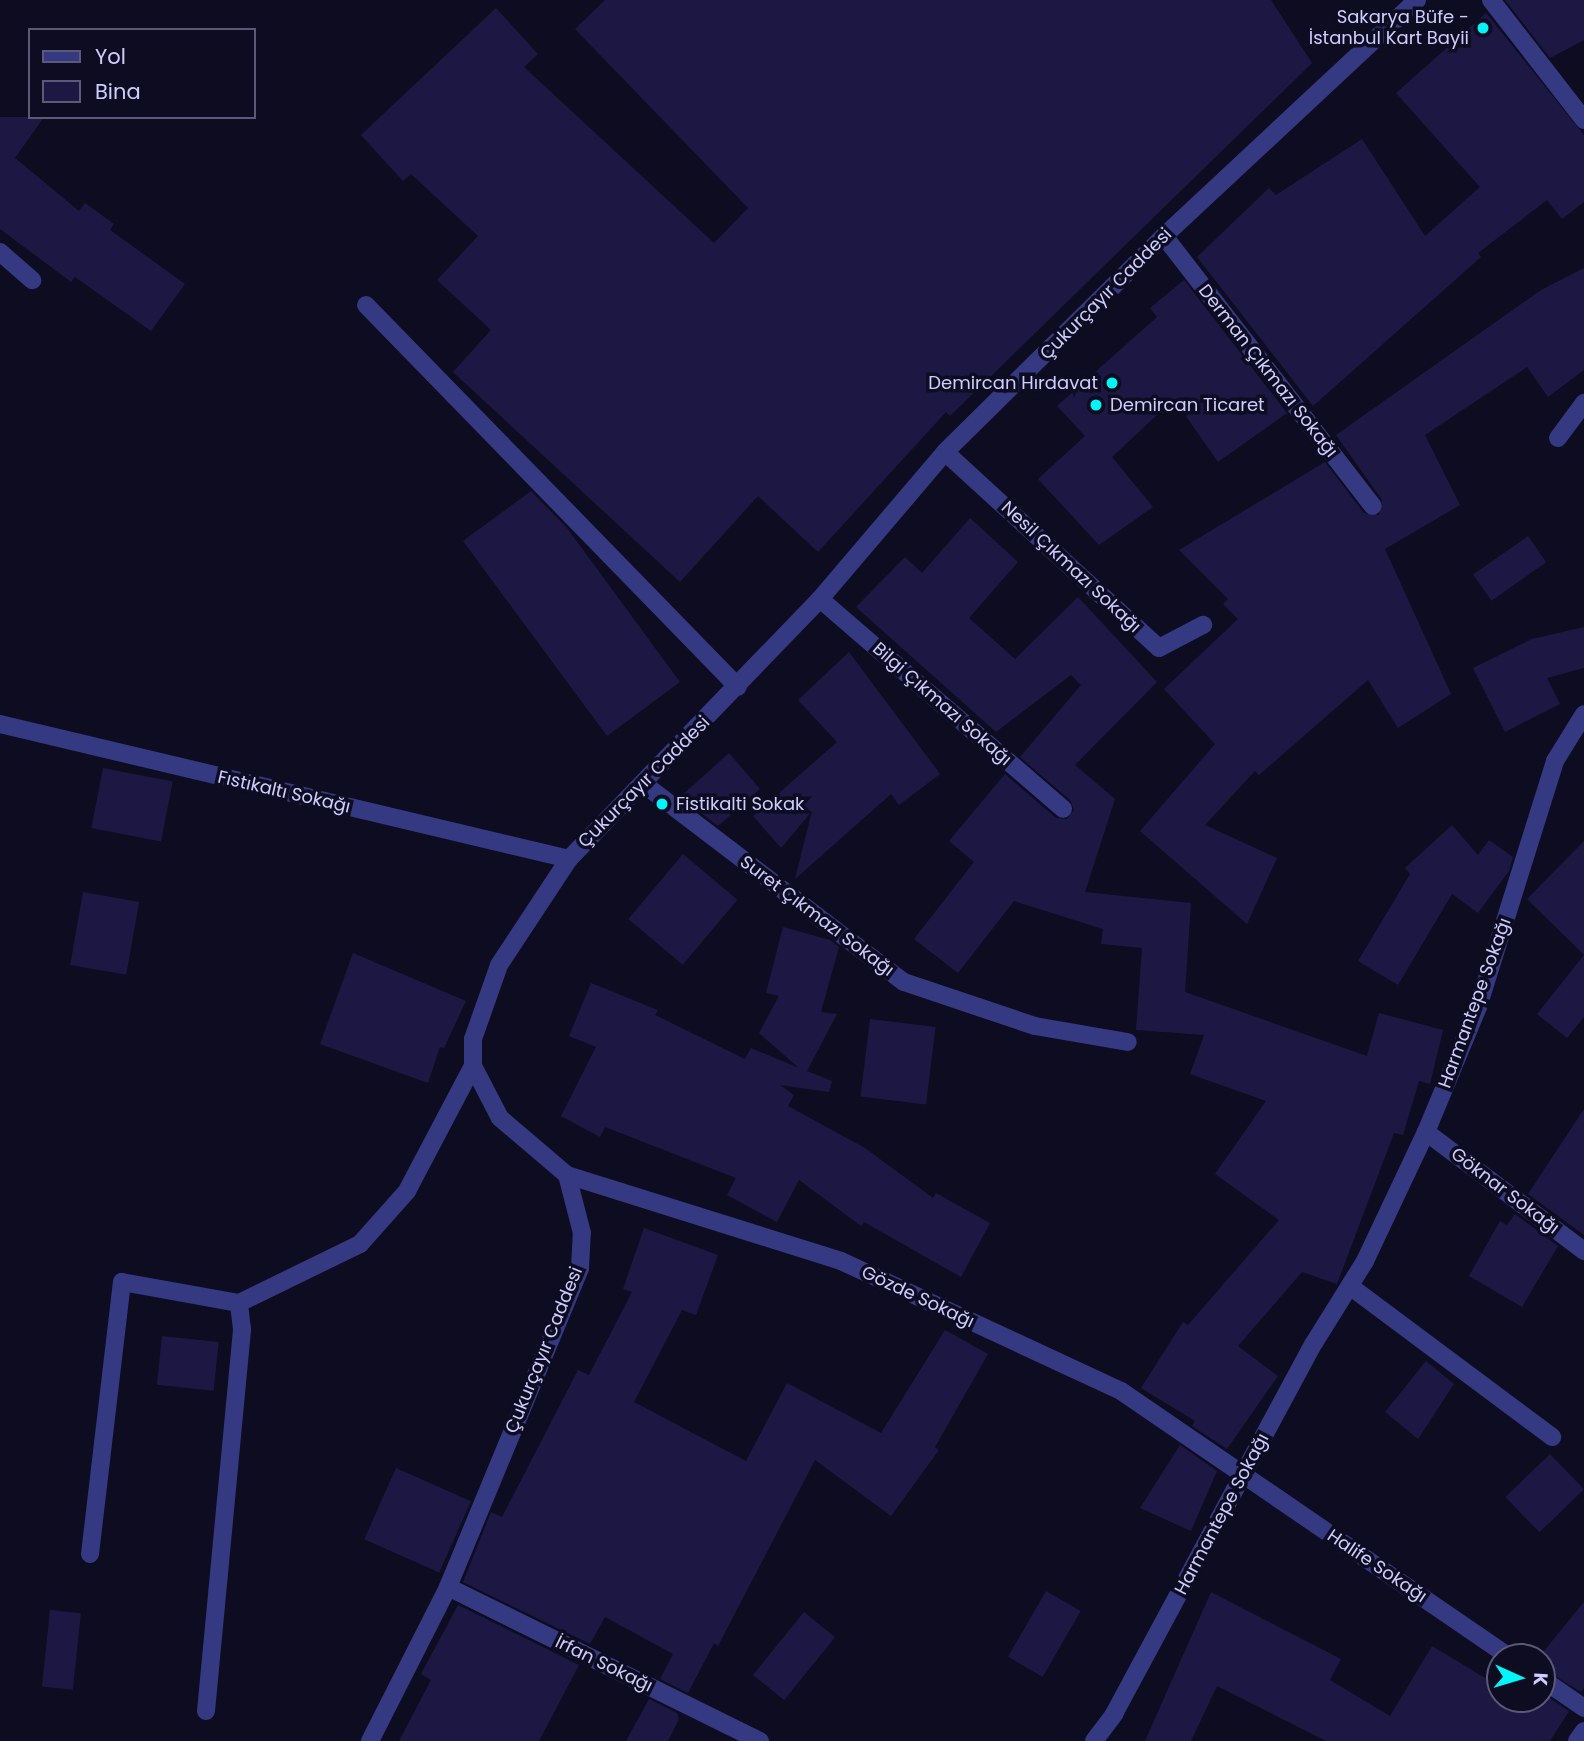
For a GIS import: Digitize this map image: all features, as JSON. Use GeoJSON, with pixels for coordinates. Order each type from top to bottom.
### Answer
{"type":"FeatureCollection","features":[{"type":"Feature","properties":{"kind":"street","name":"Çukurçayır Caddesi"},"geometry":{"type":"LineString","coordinates":[[473,1066],[473,1039],[499,965],[569,859],[645,785],[820,599],[946,452],[1164,236],[1417,0]]}},
{"type":"Feature","properties":{"kind":"street"},"geometry":{"type":"LineString","coordinates":[[1491,0],[1584,120]]}},
{"type":"Feature","properties":{"kind":"street","name":"Derman Çıkmazı Sokağı"},"geometry":{"type":"LineString","coordinates":[[1164,236],[1373,506]]}},
{"type":"Feature","properties":{"kind":"street"},"geometry":{"type":"LineString","coordinates":[[0,252],[32,279]]}},
{"type":"Feature","properties":{"kind":"street"},"geometry":{"type":"LineString","coordinates":[[366,305],[738,687]]}},
{"type":"Feature","properties":{"kind":"street"},"geometry":{"type":"LineString","coordinates":[[1558,438],[1584,403]]}},
{"type":"Feature","properties":{"kind":"street","name":"Nesil Çıkmazı Sokağı"},"geometry":{"type":"LineString","coordinates":[[946,452],[1159,649],[1203,625]]}},
{"type":"Feature","properties":{"kind":"street","name":"Bilgi Çıkmazı Sokağı"},"geometry":{"type":"LineString","coordinates":[[820,599],[1063,809]]}},
{"type":"Feature","properties":{"kind":"street","name":"Harmantepe Sokağı"},"geometry":{"type":"LineString","coordinates":[[1094,1741],[1114,1714],[1314,1343],[1351,1287],[1426,1132],[1478,1007],[1555,761],[1584,714]]}},
{"type":"Feature","properties":{"kind":"street","name":"Fıstıkaltı Sokağı"},"geometry":{"type":"LineString","coordinates":[[0,724],[569,859]]}},
{"type":"Feature","properties":{"kind":"street","name":"Suret Çıkmazı Sokağı"},"geometry":{"type":"LineString","coordinates":[[645,785],[904,982],[1035,1026],[1128,1042]]}},
{"type":"Feature","properties":{"kind":"street"},"geometry":{"type":"LineString","coordinates":[[473,1066],[500,1118],[567,1175]]}},
{"type":"Feature","properties":{"kind":"street"},"geometry":{"type":"LineString","coordinates":[[90,1555],[122,1282],[239,1303],[360,1244],[407,1191],[473,1066]]}},
{"type":"Feature","properties":{"kind":"street","name":"Göknar Sokağı"},"geometry":{"type":"LineString","coordinates":[[1426,1132],[1584,1251]]}},
{"type":"Feature","properties":{"kind":"street","name":"Çukurçayır Caddesi"},"geometry":{"type":"LineString","coordinates":[[370,1741],[448,1587],[580,1268],[582,1233],[567,1175]]}},
{"type":"Feature","properties":{"kind":"street","name":"Gözde Sokağı"},"geometry":{"type":"LineString","coordinates":[[567,1175],[842,1261],[1121,1391],[1244,1474]]}},
{"type":"Feature","properties":{"kind":"street"},"geometry":{"type":"LineString","coordinates":[[1351,1287],[1552,1437]]}},
{"type":"Feature","properties":{"kind":"street"},"geometry":{"type":"LineString","coordinates":[[206,1711],[242,1328],[239,1303]]}},
{"type":"Feature","properties":{"kind":"street","name":"Halife Sokağı"},"geometry":{"type":"LineString","coordinates":[[1244,1474],[1490,1643]]}},
{"type":"Feature","properties":{"kind":"street","name":"İrfan Sokağı"},"geometry":{"type":"LineString","coordinates":[[448,1587],[760,1741]]}},
{"type":"Feature","properties":{"kind":"street"},"geometry":{"type":"LineString","coordinates":[[1556,1689],[1584,1708]]}},
{"type":"Feature","properties":{"kind":"street"},"geometry":{"type":"LineString","coordinates":[[1577,1741],[1584,1731]]}},
{"type":"Feature","properties":{"kind":"building"},"geometry":{"type":"Polygon","coordinates":[[[605,0],[1271,0],[1312,63],[950,416],[946,412],[818,552],[758,496],[680,582],[453,372],[491,330],[437,280],[478,236],[411,174],[403,181],[361,135],[496,8],[538,54],[524,67],[714,243],[748,208],[575,29],[605,0]]]}},
{"type":"Feature","properties":{"kind":"building"},"geometry":{"type":"Polygon","coordinates":[[[1505,0],[1584,0],[1584,40],[1550,58],[1505,0]]]}},
{"type":"Feature","properties":{"kind":"building"},"geometry":{"type":"Polygon","coordinates":[[[1486,13],[1584,135],[1584,202],[1562,219],[1547,200],[1478,253],[1481,257],[1313,406],[1197,257],[1269,188],[1276,195],[1362,139],[1425,236],[1480,187],[1396,93],[1486,13]]]}},
{"type":"Feature","properties":{"kind":"building"},"geometry":{"type":"Polygon","coordinates":[[[0,117],[43,119],[15,158],[79,211],[85,203],[114,224],[110,230],[185,284],[151,331],[75,277],[71,282],[0,229],[0,117]]]}},
{"type":"Feature","properties":{"kind":"building"},"geometry":{"type":"Polygon","coordinates":[[[1584,268],[1584,370],[1548,397],[1527,367],[1425,435],[1460,505],[1385,549],[1451,694],[1398,728],[1368,680],[1259,775],[1255,771],[1205,825],[1277,858],[1247,924],[1140,831],[1215,744],[1164,689],[1238,619],[1223,604],[1228,599],[1179,550],[1325,462],[1364,513],[1379,515],[1382,500],[1336,435],[1541,290],[1584,268]]]}},
{"type":"Feature","properties":{"kind":"building"},"geometry":{"type":"Polygon","coordinates":[[[1184,280],[1287,413],[1218,462],[1174,399],[1112,457],[1153,507],[1099,545],[1038,479],[1085,436],[1057,406],[1157,317],[1150,308],[1184,280]]]}},
{"type":"Feature","properties":{"kind":"building"},"geometry":{"type":"Polygon","coordinates":[[[531,491],[567,528],[680,682],[607,736],[463,541],[531,491]]]}},
{"type":"Feature","properties":{"kind":"building"},"geometry":{"type":"Polygon","coordinates":[[[970,518],[1018,562],[969,618],[1015,659],[1078,597],[1157,682],[1075,765],[1115,799],[1085,892],[1191,903],[1185,992],[1367,1056],[1379,1013],[1443,1030],[1430,1084],[1419,1081],[1403,1135],[1394,1133],[1337,1284],[1302,1272],[1238,1346],[1278,1376],[1227,1449],[1192,1426],[1195,1421],[1141,1388],[1183,1322],[1188,1325],[1279,1220],[1215,1174],[1266,1101],[1190,1074],[1204,1035],[1136,1030],[1142,948],[1101,944],[1103,929],[1014,901],[958,973],[914,939],[974,862],[949,841],[1005,774],[1056,818],[1067,819],[1074,810],[1070,800],[1020,757],[1081,685],[1071,675],[996,732],[856,607],[905,557],[922,573],[970,518]]]}},
{"type":"Feature","properties":{"kind":"building"},"geometry":{"type":"Polygon","coordinates":[[[1528,536],[1546,562],[1491,601],[1473,574],[1528,536]]]}},
{"type":"Feature","properties":{"kind":"building"},"geometry":{"type":"Polygon","coordinates":[[[1584,627],[1584,668],[1547,678],[1560,704],[1505,732],[1473,668],[1532,639],[1584,627]]]}},
{"type":"Feature","properties":{"kind":"building"},"geometry":{"type":"Polygon","coordinates":[[[849,652],[940,774],[899,805],[891,794],[795,879],[812,811],[781,848],[753,816],[837,742],[798,700],[849,652]]]}},
{"type":"Feature","properties":{"kind":"building"},"geometry":{"type":"Polygon","coordinates":[[[729,753],[760,789],[718,826],[680,797],[729,753]]]}},
{"type":"Feature","properties":{"kind":"building"},"geometry":{"type":"Polygon","coordinates":[[[103,768],[173,782],[161,841],[91,828],[103,768]]]}},
{"type":"Feature","properties":{"kind":"building"},"geometry":{"type":"Polygon","coordinates":[[[1452,825],[1478,855],[1489,840],[1513,857],[1509,871],[1478,913],[1452,894],[1398,985],[1358,961],[1410,874],[1405,868],[1452,825]]]}},
{"type":"Feature","properties":{"kind":"building"},"geometry":{"type":"Polygon","coordinates":[[[1584,841],[1584,955],[1527,899],[1584,841]]]}},
{"type":"Feature","properties":{"kind":"building"},"geometry":{"type":"Polygon","coordinates":[[[683,854],[737,900],[683,965],[628,919],[683,854]]]}},
{"type":"Feature","properties":{"kind":"building"},"geometry":{"type":"Polygon","coordinates":[[[83,892],[139,902],[126,975],[70,965],[83,892]]]}},
{"type":"Feature","properties":{"kind":"building"},"geometry":{"type":"Polygon","coordinates":[[[783,927],[830,940],[839,947],[821,1012],[837,1014],[807,1071],[832,1081],[829,1092],[780,1085],[794,1095],[788,1106],[865,1148],[933,1198],[936,1193],[990,1223],[961,1277],[864,1222],[861,1226],[799,1180],[777,1222],[727,1195],[736,1178],[605,1127],[600,1137],[561,1116],[596,1047],[569,1036],[591,983],[658,1010],[655,1015],[745,1059],[751,1048],[799,1068],[759,1033],[779,996],[766,993],[783,927]]]}},
{"type":"Feature","properties":{"kind":"building"},"geometry":{"type":"Polygon","coordinates":[[[353,953],[466,1001],[444,1048],[440,1047],[428,1083],[320,1044],[353,953]]]}},
{"type":"Feature","properties":{"kind":"building"},"geometry":{"type":"Polygon","coordinates":[[[1584,955],[1584,1017],[1567,1038],[1537,1014],[1584,955]]]}},
{"type":"Feature","properties":{"kind":"building"},"geometry":{"type":"Polygon","coordinates":[[[870,1019],[936,1027],[926,1104],[860,1096],[870,1019]]]}},
{"type":"Feature","properties":{"kind":"building"},"geometry":{"type":"Polygon","coordinates":[[[1584,1109],[1584,1235],[1528,1194],[1584,1109]]]}},
{"type":"Feature","properties":{"kind":"building"},"geometry":{"type":"Polygon","coordinates":[[[1515,1214],[1558,1246],[1522,1307],[1469,1276],[1500,1221],[1507,1225],[1515,1214]]]}},
{"type":"Feature","properties":{"kind":"building"},"geometry":{"type":"Polygon","coordinates":[[[644,1228],[718,1255],[696,1315],[682,1310],[634,1402],[746,1461],[787,1383],[881,1433],[945,1330],[988,1354],[935,1447],[939,1450],[891,1516],[815,1460],[718,1646],[714,1643],[688,1693],[660,1679],[673,1654],[605,1617],[590,1644],[463,1582],[491,1512],[502,1517],[578,1370],[589,1375],[632,1292],[623,1289],[644,1228]]]}},
{"type":"Feature","properties":{"kind":"building"},"geometry":{"type":"Polygon","coordinates":[[[162,1336],[219,1342],[214,1391],[157,1385],[162,1336]]]}},
{"type":"Feature","properties":{"kind":"building"},"geometry":{"type":"Polygon","coordinates":[[[1426,1361],[1454,1384],[1418,1439],[1385,1412],[1426,1361]]]}},
{"type":"Feature","properties":{"kind":"building"},"geometry":{"type":"Polygon","coordinates":[[[1180,1445],[1217,1471],[1191,1531],[1140,1508],[1180,1445]]]}},
{"type":"Feature","properties":{"kind":"building"},"geometry":{"type":"Polygon","coordinates":[[[1550,1454],[1584,1489],[1539,1532],[1505,1497],[1550,1454]]]}},
{"type":"Feature","properties":{"kind":"building"},"geometry":{"type":"Polygon","coordinates":[[[396,1468],[471,1501],[439,1573],[364,1539],[396,1468]]]}},
{"type":"Feature","properties":{"kind":"building"},"geometry":{"type":"Polygon","coordinates":[[[1046,1591],[1081,1611],[1043,1677],[1008,1657],[1046,1591]]]}},
{"type":"Feature","properties":{"kind":"building"},"geometry":{"type":"Polygon","coordinates":[[[1211,1592],[1341,1659],[1330,1680],[1390,1716],[1432,1646],[1486,1679],[1486,1713],[1556,1713],[1556,1702],[1569,1711],[1550,1741],[1326,1741],[1217,1686],[1191,1741],[1145,1741],[1211,1592]]]}},
{"type":"Feature","properties":{"kind":"building"},"geometry":{"type":"Polygon","coordinates":[[[1584,1602],[1584,1688],[1581,1692],[1556,1677],[1556,1643],[1550,1643],[1584,1602]]]}},
{"type":"Feature","properties":{"kind":"building"},"geometry":{"type":"Polygon","coordinates":[[[458,1605],[579,1665],[539,1741],[399,1741],[431,1680],[421,1674],[458,1605]]]}},
{"type":"Feature","properties":{"kind":"building"},"geometry":{"type":"Polygon","coordinates":[[[50,1610],[81,1613],[73,1690],[42,1687],[50,1610]]]}},
{"type":"Feature","properties":{"kind":"building"},"geometry":{"type":"Polygon","coordinates":[[[804,1612],[835,1637],[784,1700],[753,1675],[804,1612]]]}},
{"type":"Feature","properties":{"kind":"building"},"geometry":{"type":"Polygon","coordinates":[[[649,1699],[677,1713],[679,1719],[668,1741],[626,1741],[649,1699]]]}},
{"type":"Feature","properties":{"kind":"place","name":"Sakarya Büfe - İstanbul Kart Bayii"},"geometry":{"type":"Point","coordinates":[1483,28]}},
{"type":"Feature","properties":{"kind":"place","name":"Demircan Hırdavat"},"geometry":{"type":"Point","coordinates":[1112,383]}},
{"type":"Feature","properties":{"kind":"place","name":"Demircan Ticaret"},"geometry":{"type":"Point","coordinates":[1096,405]}},
{"type":"Feature","properties":{"kind":"place","name":"Fistikalti Sokak"},"geometry":{"type":"Point","coordinates":[662,804]}}]}
